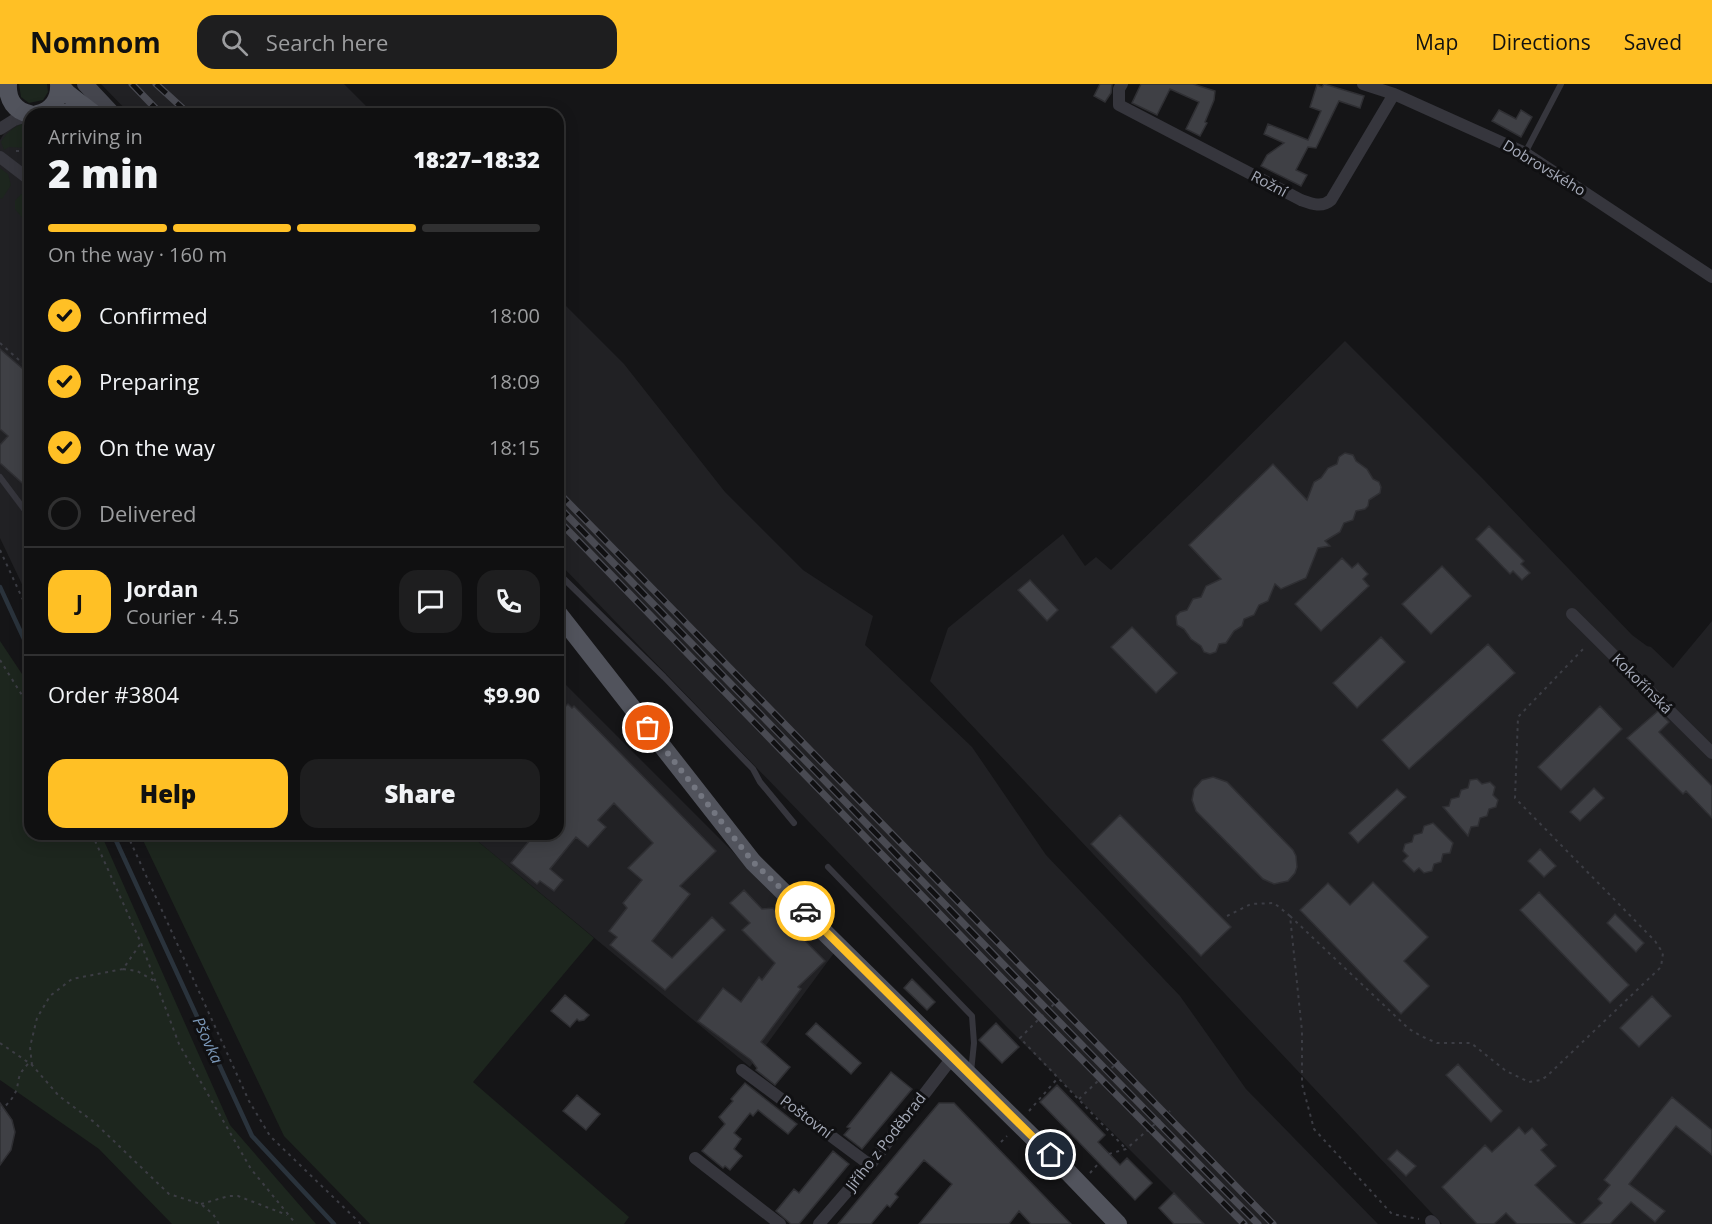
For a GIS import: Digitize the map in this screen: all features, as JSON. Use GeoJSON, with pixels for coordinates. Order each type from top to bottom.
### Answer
{"type":"FeatureCollection","features":[{"type":"Feature","properties":{"kind":"main road"},"geometry":{"type":"LineString","coordinates":[[48,108],[53,105],[59,91],[59,84]]}},
{"type":"Feature","properties":{"kind":"main road"},"geometry":{"type":"LineString","coordinates":[[59,84],[86,108]]}},
{"type":"Feature","properties":{"kind":"main road"},"geometry":{"type":"LineString","coordinates":[[8,86],[11,102],[24,111]]}},
{"type":"Feature","properties":{"kind":"main road"},"geometry":{"type":"LineString","coordinates":[[564,621],[753,862],[1118,1224]]}},
{"type":"Feature","properties":{"kind":"street"},"geometry":{"type":"LineString","coordinates":[[85,84],[107,108]]}},
{"type":"Feature","properties":{"kind":"street","name":"Rožní"},"geometry":{"type":"LineString","coordinates":[[1122,84],[1119,89],[1119,105],[1301,200],[1320,205],[1327,204],[1331,200],[1394,94]]}},
{"type":"Feature","properties":{"kind":"street","name":"Dobrovského"},"geometry":{"type":"LineString","coordinates":[[1363,84],[1394,94],[1525,153],[1712,277]]}},
{"type":"Feature","properties":{"kind":"street"},"geometry":{"type":"LineString","coordinates":[[0,107],[8,86]]}},
{"type":"Feature","properties":{"kind":"street"},"geometry":{"type":"LineString","coordinates":[[0,129],[24,116]]}},
{"type":"Feature","properties":{"kind":"street"},"geometry":{"type":"LineString","coordinates":[[5,154],[24,174]]}},
{"type":"Feature","properties":{"kind":"street","name":"Kokořínská"},"geometry":{"type":"LineString","coordinates":[[1572,614],[1712,753]]}},
{"type":"Feature","properties":{"kind":"street","name":"Jiřího z Poděbrad"},"geometry":{"type":"LineString","coordinates":[[819,1224],[870,1165],[952,1058]]}},
{"type":"Feature","properties":{"kind":"street","name":"Poštovní"},"geometry":{"type":"LineString","coordinates":[[742,1070],[870,1165]]}},
{"type":"Feature","properties":{"kind":"street"},"geometry":{"type":"LineString","coordinates":[[695,1158],[780,1224]]}},
{"type":"Feature","properties":{"kind":"lane"},"geometry":{"type":"LineString","coordinates":[[1525,153],[1561,84]]}},
{"type":"Feature","properties":{"kind":"lane"},"geometry":{"type":"LineString","coordinates":[[0,477],[24,509]]}},
{"type":"Feature","properties":{"kind":"lane"},"geometry":{"type":"LineString","coordinates":[[564,579],[664,677],[753,769],[760,782],[794,823]]}},
{"type":"Feature","properties":{"kind":"lane"},"geometry":{"type":"LineString","coordinates":[[828,867],[972,1016],[974,1043],[971,1076]]}},
{"type":"Feature","properties":{"kind":"path"},"geometry":{"type":"LineString","coordinates":[[5,154],[24,152]]}},
{"type":"Feature","properties":{"kind":"path"},"geometry":{"type":"LineString","coordinates":[[0,344],[24,365]]}},
{"type":"Feature","properties":{"kind":"path"},"geometry":{"type":"LineString","coordinates":[[0,550],[24,602]]}},
{"type":"Feature","properties":{"kind":"path"},"geometry":{"type":"LineString","coordinates":[[1227,916],[1251,904],[1274,903],[1409,1029],[1437,1043],[1471,1043],[1506,1071],[1529,1082],[1541,1080],[1547,1076],[1661,967],[1663,953],[1655,941],[1515,798],[1518,717],[1594,637]]}},
{"type":"Feature","properties":{"kind":"path"},"geometry":{"type":"LineString","coordinates":[[0,660],[24,698]]}},
{"type":"Feature","properties":{"kind":"path"},"geometry":{"type":"LineString","coordinates":[[95,840],[141,943],[179,1044],[251,1169],[296,1224]]}},
{"type":"Feature","properties":{"kind":"path"},"geometry":{"type":"LineString","coordinates":[[130,840],[249,1101],[270,1136],[361,1224]]}},
{"type":"Feature","properties":{"kind":"path"},"geometry":{"type":"LineString","coordinates":[[1290,916],[1302,1030],[1302,1084],[1314,1129],[1392,1214],[1432,1223]]}},
{"type":"Feature","properties":{"kind":"path"},"geometry":{"type":"LineString","coordinates":[[123,969],[141,943]]}},
{"type":"Feature","properties":{"kind":"path"},"geometry":{"type":"LineString","coordinates":[[30,1065],[30,1047],[37,1018],[50,996],[72,979],[123,969],[137,971],[156,982]]}},
{"type":"Feature","properties":{"kind":"path"},"geometry":{"type":"LineString","coordinates":[[1059,999],[1020,1038],[1126,1149]]}},
{"type":"Feature","properties":{"kind":"path"},"geometry":{"type":"LineString","coordinates":[[0,1043],[30,1065],[59,1096],[94,1122],[169,1194],[201,1204],[213,1214],[219,1224]]}},
{"type":"Feature","properties":{"kind":"path"},"geometry":{"type":"LineString","coordinates":[[1078,1100],[1120,1060]]}},
{"type":"Feature","properties":{"kind":"path"},"geometry":{"type":"LineString","coordinates":[[1,1110],[15,1095],[21,1070],[30,1065]]}},
{"type":"Feature","properties":{"kind":"path"},"geometry":{"type":"LineString","coordinates":[[1027,1113],[1057,1079]]}},
{"type":"Feature","properties":{"kind":"path"},"geometry":{"type":"LineString","coordinates":[[1109,1154],[1126,1149],[1170,1111]]}},
{"type":"Feature","properties":{"kind":"path"},"geometry":{"type":"LineString","coordinates":[[1001,1142],[1011,1132]]}},
{"type":"Feature","properties":{"kind":"path"},"geometry":{"type":"LineString","coordinates":[[201,1204],[238,1196],[288,1215]]}},
{"type":"Feature","properties":{"kind":"shaded area"},"geometry":{"type":"Polygon","coordinates":[[[19,84],[47,84],[48,92],[43,100],[29,103],[21,97],[19,84]]]}},
{"type":"Feature","properties":{"kind":"shaded area"},"geometry":{"type":"Polygon","coordinates":[[[101,84],[344,84],[368,108],[124,108],[101,84]]]}},
{"type":"Feature","properties":{"kind":"shaded area"},"geometry":{"type":"Polygon","coordinates":[[[24,123],[24,588],[0,538],[0,140],[8,127],[24,123]]]}},
{"type":"Feature","properties":{"kind":"shaded area"},"geometry":{"type":"Polygon","coordinates":[[[24,123],[24,148],[9,147],[4,150],[1,142],[17,126],[24,123]]]}},
{"type":"Feature","properties":{"kind":"shaded area"},"geometry":{"type":"Polygon","coordinates":[[[0,168],[8,174],[11,185],[2,199],[0,198],[0,168]]]}},
{"type":"Feature","properties":{"kind":"shaded area"},"geometry":{"type":"Polygon","coordinates":[[[21,194],[24,194],[24,220],[15,209],[15,201],[21,194]]]}},
{"type":"Feature","properties":{"kind":"shaded area"},"geometry":{"type":"Polygon","coordinates":[[[564,304],[624,364],[725,492],[803,570],[873,616],[865,645],[972,747],[1046,855],[1180,996],[1246,1089],[1378,1224],[1204,1224],[1004,1024],[564,568],[564,304]]]}},
{"type":"Feature","properties":{"kind":"shaded area"},"geometry":{"type":"Polygon","coordinates":[[[1345,341],[1483,479],[1632,635],[1651,647],[1673,668],[1712,621],[1712,1224],[1442,1224],[930,681],[948,628],[1063,534],[1085,566],[1096,557],[1111,570],[1345,341]]]}},
{"type":"Feature","properties":{"kind":"shaded area"},"geometry":{"type":"Polygon","coordinates":[[[0,641],[24,677],[24,840],[104,840],[230,1125],[316,1224],[172,1224],[99,1149],[0,1080],[0,641]]]}},
{"type":"Feature","properties":{"kind":"shaded area"},"geometry":{"type":"Polygon","coordinates":[[[564,683],[834,953],[750,1067],[476,840],[564,840],[564,683]]]}},
{"type":"Feature","properties":{"kind":"shaded area"},"geometry":{"type":"Polygon","coordinates":[[[143,840],[476,840],[594,938],[473,1082],[629,1217],[624,1224],[370,1224],[284,1136],[143,840]]]}},
{"type":"Feature","properties":{"kind":"building"},"geometry":{"type":"Polygon","coordinates":[[[1100,84],[1112,84],[1111,93],[1105,102],[1094,96],[1100,84]]]}},
{"type":"Feature","properties":{"kind":"building"},"geometry":{"type":"Polygon","coordinates":[[[1141,84],[1193,84],[1215,91],[1214,100],[1205,122],[1207,123],[1200,136],[1186,129],[1199,102],[1170,89],[1157,115],[1132,103],[1141,84]]]}},
{"type":"Feature","properties":{"kind":"building"},"geometry":{"type":"Polygon","coordinates":[[[1324,84],[1364,96],[1360,108],[1339,101],[1316,148],[1308,147],[1296,170],[1307,175],[1301,186],[1261,166],[1267,155],[1284,143],[1264,134],[1268,124],[1308,140],[1321,111],[1310,107],[1317,85],[1322,87],[1324,84]]]}},
{"type":"Feature","properties":{"kind":"building"},"geometry":{"type":"Polygon","coordinates":[[[1499,110],[1516,119],[1521,110],[1532,117],[1521,137],[1492,121],[1499,110]]]}},
{"type":"Feature","properties":{"kind":"building"},"geometry":{"type":"Polygon","coordinates":[[[0,349],[24,370],[24,485],[0,463],[0,445],[8,436],[0,429],[0,349]]]}},
{"type":"Feature","properties":{"kind":"building"},"geometry":{"type":"Polygon","coordinates":[[[1345,453],[1353,455],[1373,479],[1379,482],[1380,493],[1369,500],[1365,509],[1356,511],[1353,520],[1344,523],[1340,532],[1325,541],[1330,546],[1318,548],[1306,578],[1281,589],[1275,584],[1268,601],[1259,605],[1254,615],[1244,619],[1242,626],[1234,631],[1226,643],[1219,644],[1216,652],[1210,654],[1204,652],[1184,629],[1177,625],[1176,616],[1187,610],[1193,599],[1201,597],[1206,586],[1221,579],[1189,545],[1273,464],[1307,500],[1314,482],[1321,478],[1328,468],[1337,464],[1339,457],[1345,453]]]}},
{"type":"Feature","properties":{"kind":"building"},"geometry":{"type":"Polygon","coordinates":[[[1489,526],[1524,561],[1521,564],[1530,573],[1522,580],[1513,571],[1510,574],[1476,539],[1489,526]]]}},
{"type":"Feature","properties":{"kind":"building"},"geometry":{"type":"Polygon","coordinates":[[[1342,558],[1352,568],[1358,563],[1368,574],[1363,579],[1369,586],[1321,631],[1295,604],[1342,558]]]}},
{"type":"Feature","properties":{"kind":"building"},"geometry":{"type":"Polygon","coordinates":[[[1442,566],[1471,596],[1431,634],[1402,604],[1442,566]]]}},
{"type":"Feature","properties":{"kind":"building"},"geometry":{"type":"Polygon","coordinates":[[[1030,580],[1058,610],[1047,621],[1018,590],[1030,580]]]}},
{"type":"Feature","properties":{"kind":"building"},"geometry":{"type":"Polygon","coordinates":[[[1132,627],[1177,673],[1156,693],[1111,647],[1132,627]]]}},
{"type":"Feature","properties":{"kind":"building"},"geometry":{"type":"Polygon","coordinates":[[[1381,637],[1405,662],[1357,708],[1333,683],[1381,637]]]}},
{"type":"Feature","properties":{"kind":"building"},"geometry":{"type":"Polygon","coordinates":[[[1488,644],[1515,673],[1409,769],[1382,740],[1488,644]]]}},
{"type":"Feature","properties":{"kind":"building"},"geometry":{"type":"Polygon","coordinates":[[[568,704],[572,708],[574,706],[716,851],[680,886],[690,894],[652,941],[672,958],[712,917],[725,930],[665,990],[610,945],[617,937],[609,931],[627,908],[623,903],[642,880],[628,868],[653,843],[614,803],[598,820],[606,827],[588,847],[576,837],[550,869],[563,880],[554,891],[540,881],[537,884],[511,863],[530,840],[564,840],[564,708],[568,704]]]}},
{"type":"Feature","properties":{"kind":"building"},"geometry":{"type":"Polygon","coordinates":[[[1600,706],[1622,729],[1561,790],[1538,767],[1600,706]]]}},
{"type":"Feature","properties":{"kind":"building"},"geometry":{"type":"Polygon","coordinates":[[[1658,711],[1669,722],[1659,732],[1712,786],[1712,818],[1686,791],[1683,794],[1627,738],[1658,711]]]}},
{"type":"Feature","properties":{"kind":"building"},"geometry":{"type":"Polygon","coordinates":[[[1213,777],[1227,782],[1293,850],[1297,867],[1288,881],[1274,884],[1263,879],[1196,811],[1192,800],[1194,789],[1202,780],[1213,777]]]}},
{"type":"Feature","properties":{"kind":"building"},"geometry":{"type":"Polygon","coordinates":[[[1477,779],[1482,784],[1490,782],[1495,787],[1493,795],[1498,800],[1496,807],[1489,809],[1487,816],[1480,818],[1478,826],[1471,827],[1468,836],[1443,807],[1449,806],[1451,799],[1459,797],[1461,790],[1468,788],[1470,780],[1477,779]]]}},
{"type":"Feature","properties":{"kind":"building"},"geometry":{"type":"Polygon","coordinates":[[[1594,788],[1604,798],[1580,821],[1570,812],[1594,788]]]}},
{"type":"Feature","properties":{"kind":"building"},"geometry":{"type":"Polygon","coordinates":[[[1397,789],[1406,797],[1358,843],[1349,833],[1397,789]]]}},
{"type":"Feature","properties":{"kind":"building"},"geometry":{"type":"Polygon","coordinates":[[[1120,815],[1231,927],[1201,956],[1091,844],[1120,815]]]}},
{"type":"Feature","properties":{"kind":"building"},"geometry":{"type":"Polygon","coordinates":[[[1433,823],[1453,843],[1450,853],[1443,854],[1441,862],[1434,864],[1432,871],[1424,873],[1419,868],[1414,872],[1403,861],[1408,856],[1403,851],[1405,844],[1412,842],[1414,835],[1422,833],[1424,826],[1433,823]]]}},
{"type":"Feature","properties":{"kind":"building"},"geometry":{"type":"Polygon","coordinates":[[[1540,849],[1556,866],[1544,877],[1528,861],[1540,849]]]}},
{"type":"Feature","properties":{"kind":"building"},"geometry":{"type":"Polygon","coordinates":[[[1373,882],[1428,937],[1404,961],[1429,986],[1401,1014],[1300,910],[1328,883],[1350,905],[1373,882]]]}},
{"type":"Feature","properties":{"kind":"building"},"geometry":{"type":"Polygon","coordinates":[[[744,890],[762,909],[773,908],[825,961],[798,987],[801,989],[761,1042],[790,1067],[775,1085],[756,1070],[751,1060],[698,1021],[723,988],[741,1002],[759,977],[762,980],[775,963],[742,930],[750,923],[730,903],[744,890]]]}},
{"type":"Feature","properties":{"kind":"building"},"geometry":{"type":"Polygon","coordinates":[[[1539,892],[1629,985],[1610,1003],[1520,910],[1539,892]]]}},
{"type":"Feature","properties":{"kind":"building"},"geometry":{"type":"Polygon","coordinates":[[[1615,914],[1644,943],[1636,952],[1607,923],[1615,914]]]}},
{"type":"Feature","properties":{"kind":"building"},"geometry":{"type":"Polygon","coordinates":[[[912,979],[935,1002],[927,1010],[904,988],[912,979]]]}},
{"type":"Feature","properties":{"kind":"building"},"geometry":{"type":"Polygon","coordinates":[[[565,995],[589,1015],[584,1020],[577,1019],[570,1027],[551,1011],[565,995]]]}},
{"type":"Feature","properties":{"kind":"building"},"geometry":{"type":"Polygon","coordinates":[[[1652,996],[1671,1016],[1639,1047],[1620,1028],[1652,996]]]}},
{"type":"Feature","properties":{"kind":"building"},"geometry":{"type":"Polygon","coordinates":[[[816,1023],[861,1063],[851,1074],[806,1034],[816,1023]]]}},
{"type":"Feature","properties":{"kind":"building"},"geometry":{"type":"Polygon","coordinates":[[[996,1023],[1019,1047],[1002,1063],[979,1040],[996,1023]]]}},
{"type":"Feature","properties":{"kind":"building"},"geometry":{"type":"Polygon","coordinates":[[[1458,1064],[1502,1111],[1491,1122],[1446,1075],[1458,1064]]]}},
{"type":"Feature","properties":{"kind":"building"},"geometry":{"type":"Polygon","coordinates":[[[891,1072],[912,1089],[862,1149],[844,1135],[850,1128],[847,1127],[891,1072]]]}},
{"type":"Feature","properties":{"kind":"building"},"geometry":{"type":"Polygon","coordinates":[[[745,1083],[797,1124],[788,1134],[758,1110],[753,1116],[750,1113],[734,1133],[741,1139],[734,1149],[742,1156],[730,1170],[725,1166],[723,1168],[702,1151],[725,1124],[719,1117],[745,1083]]]}},
{"type":"Feature","properties":{"kind":"building"},"geometry":{"type":"Polygon","coordinates":[[[1057,1085],[1105,1135],[1098,1142],[1120,1165],[1127,1158],[1152,1183],[1135,1200],[1040,1102],[1057,1085]]]}},
{"type":"Feature","properties":{"kind":"building"},"geometry":{"type":"Polygon","coordinates":[[[577,1095],[600,1114],[586,1130],[563,1111],[577,1095]]]}},
{"type":"Feature","properties":{"kind":"building"},"geometry":{"type":"Polygon","coordinates":[[[1672,1097],[1712,1130],[1712,1155],[1676,1126],[1629,1184],[1665,1211],[1655,1222],[1631,1202],[1610,1224],[1581,1224],[1602,1203],[1598,1199],[1610,1185],[1604,1180],[1672,1097]]]}},
{"type":"Feature","properties":{"kind":"building"},"geometry":{"type":"Polygon","coordinates":[[[0,1103],[12,1120],[15,1132],[11,1150],[0,1165],[0,1103]]]}},
{"type":"Feature","properties":{"kind":"building"},"geometry":{"type":"Polygon","coordinates":[[[939,1103],[954,1103],[1071,1224],[1031,1224],[1019,1211],[1009,1224],[919,1224],[952,1184],[924,1160],[895,1194],[898,1197],[890,1207],[887,1205],[871,1224],[838,1224],[939,1103]]]}},
{"type":"Feature","properties":{"kind":"building"},"geometry":{"type":"Polygon","coordinates":[[[1519,1127],[1525,1134],[1532,1128],[1547,1145],[1541,1150],[1556,1166],[1535,1185],[1575,1224],[1517,1224],[1506,1213],[1494,1224],[1477,1224],[1442,1187],[1485,1145],[1492,1152],[1519,1127]]]}},
{"type":"Feature","properties":{"kind":"building"},"geometry":{"type":"Polygon","coordinates":[[[1397,1150],[1416,1166],[1406,1176],[1388,1159],[1397,1150]]]}},
{"type":"Feature","properties":{"kind":"building"},"geometry":{"type":"Polygon","coordinates":[[[833,1151],[849,1164],[799,1224],[791,1224],[776,1211],[794,1189],[799,1193],[833,1151]]]}},
{"type":"Feature","properties":{"kind":"building"},"geometry":{"type":"Polygon","coordinates":[[[1174,1193],[1204,1224],[1174,1224],[1159,1208],[1174,1193]]]}},
{"type":"Feature","properties":{"kind":"waterway","name":"Pšovka"},"geometry":{"type":"LineString","coordinates":[[0,587],[24,639]]}},
{"type":"Feature","properties":{"kind":"waterway","name":"Pšovka"},"geometry":{"type":"LineString","coordinates":[[116,840],[252,1136],[334,1224]]}},
{"type":"Feature","properties":{"kind":"railway"},"geometry":{"type":"LineString","coordinates":[[132,84],[155,108]]}},
{"type":"Feature","properties":{"kind":"railway"},"geometry":{"type":"LineString","coordinates":[[156,84],[182,108]]}},
{"type":"Feature","properties":{"kind":"railway"},"geometry":{"type":"LineString","coordinates":[[564,498],[1273,1224]]}},
{"type":"Feature","properties":{"kind":"railway"},"geometry":{"type":"LineString","coordinates":[[564,512],[1258,1224]]}},
{"type":"Feature","properties":{"kind":"railway"},"geometry":{"type":"LineString","coordinates":[[564,526],[1027,1004],[1244,1224]]}},
{"type":"Feature","properties":{"kind":"way so far"},"geometry":{"type":"LineString","coordinates":[[648,728],[753,862],[805,911]]}},
{"type":"Feature","properties":{"kind":"route"},"geometry":{"type":"LineString","coordinates":[[805,911],[1051,1155]]}}]}
